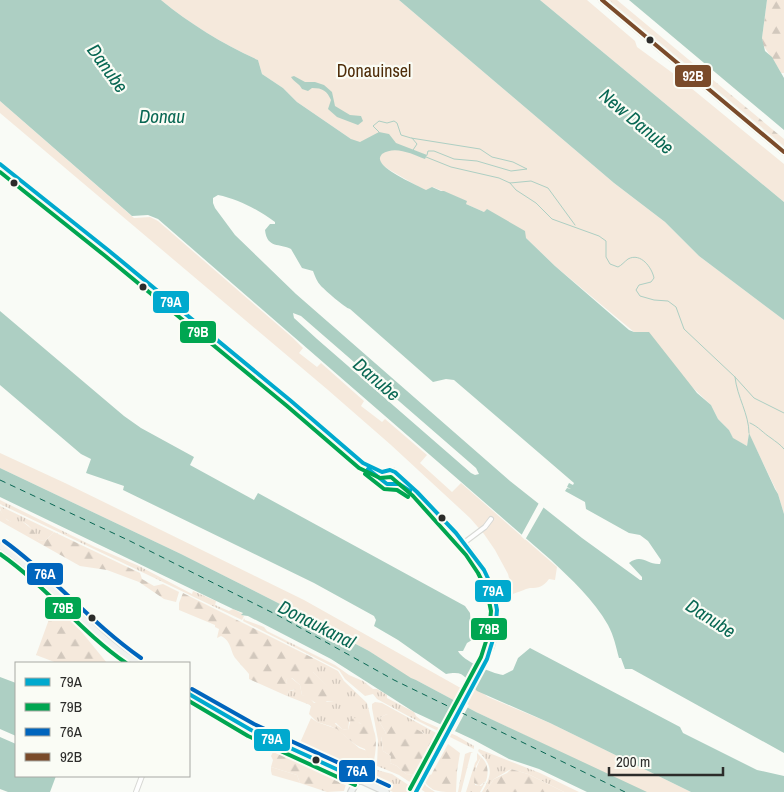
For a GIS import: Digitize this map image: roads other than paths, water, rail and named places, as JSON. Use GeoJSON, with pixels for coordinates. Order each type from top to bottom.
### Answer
{"type":"FeatureCollection","features":[{"type":"Feature","properties":{"kind":"street"},"geometry":{"type":"LineString","coordinates":[[602,0],[784,152]]}},
{"type":"Feature","properties":{"kind":"street"},"geometry":{"type":"LineString","coordinates":[[0,164],[108,250],[291,401],[387,484],[406,487],[415,496],[422,498]]}},
{"type":"Feature","properties":{"kind":"street"},"geometry":{"type":"LineString","coordinates":[[363,463],[382,472],[393,470],[417,492],[465,542],[483,569],[495,596],[498,619],[492,647],[416,792]]}},
{"type":"Feature","properties":{"kind":"street"},"geometry":{"type":"LineString","coordinates":[[383,480],[386,471]]}},
{"type":"Feature","properties":{"kind":"street"},"geometry":{"type":"LineString","coordinates":[[395,484],[398,476]]}},
{"type":"Feature","properties":{"kind":"street"},"geometry":{"type":"LineString","coordinates":[[465,542],[485,527],[491,519]]}},
{"type":"Feature","properties":{"kind":"street"},"geometry":{"type":"LineString","coordinates":[[0,546],[40,577],[114,647],[136,662]]}},
{"type":"Feature","properties":{"kind":"street"},"geometry":{"type":"LineString","coordinates":[[190,695],[258,734],[386,792]]}},
{"type":"Feature","properties":{"kind":"street"},"geometry":{"type":"LineString","coordinates":[[136,792],[142,777]]}},
{"type":"Feature","properties":{"kind":"street"},"geometry":{"type":"LineString","coordinates":[[351,792],[358,778]]}},
{"type":"Feature","properties":{"kind":"water","name":"Donau"},"geometry":{"type":"Polygon","coordinates":[[[0,0],[161,0],[207,33],[258,60],[262,74],[283,88],[297,102],[351,139],[360,142],[379,132],[389,134],[396,143],[427,155],[425,159],[404,151],[392,150],[382,154],[380,159],[388,169],[415,185],[426,190],[432,187],[444,191],[467,201],[466,204],[484,212],[487,209],[525,231],[526,238],[555,266],[629,330],[649,332],[697,393],[711,405],[718,419],[729,430],[733,438],[747,446],[749,433],[778,494],[784,514],[784,753],[632,669],[625,669],[621,658],[619,658],[610,629],[596,607],[582,590],[551,560],[158,219],[148,215],[132,216],[0,101],[0,0]],[[218,195],[213,198],[215,208],[235,235],[296,294],[510,481],[582,538],[640,580],[642,580],[642,577],[629,563],[641,559],[660,564],[661,560],[648,541],[640,535],[629,533],[586,509],[585,502],[565,491],[567,488],[571,489],[567,487],[569,483],[573,485],[574,483],[454,380],[446,379],[433,382],[350,309],[323,288],[318,283],[313,271],[302,268],[291,249],[271,243],[266,236],[265,230],[270,224],[275,224],[275,222],[248,205],[218,195]],[[293,313],[294,318],[317,339],[471,473],[479,474],[476,468],[301,316],[293,313]]]}},
{"type":"Feature","properties":{"kind":"water","name":"New Danube"},"geometry":{"type":"Polygon","coordinates":[[[399,0],[540,0],[784,202],[784,320],[699,256],[665,222],[614,183],[399,0]]]}},
{"type":"Feature","properties":{"kind":"water"},"geometry":{"type":"Polygon","coordinates":[[[629,0],[767,0],[762,38],[765,51],[772,57],[784,78],[784,130],[629,0]]]}},
{"type":"Feature","properties":{"kind":"water"},"geometry":{"type":"Polygon","coordinates":[[[294,76],[305,82],[315,82],[324,85],[332,92],[335,106],[350,115],[361,116],[363,121],[358,125],[337,117],[328,109],[331,100],[326,92],[316,88],[308,91],[302,89],[291,77],[294,76]]]}},
{"type":"Feature","properties":{"kind":"water"},"geometry":{"type":"Polygon","coordinates":[[[0,311],[124,416],[141,428],[194,457],[190,465],[254,500],[258,493],[465,606],[470,613],[472,640],[467,643],[463,651],[458,651],[465,659],[492,672],[503,675],[513,670],[518,658],[530,648],[680,727],[683,733],[757,770],[784,776],[784,792],[691,792],[550,723],[477,691],[461,674],[446,674],[398,640],[374,626],[376,620],[374,616],[314,583],[123,490],[124,486],[86,473],[91,459],[81,454],[0,385],[0,311]]]}},
{"type":"Feature","properties":{"kind":"water","name":"Donaukanal"},"geometry":{"type":"Polygon","coordinates":[[[0,468],[181,554],[282,605],[286,605],[297,613],[369,651],[411,678],[476,712],[647,792],[587,792],[539,769],[509,759],[474,740],[414,712],[331,659],[248,616],[241,615],[243,613],[0,497],[0,468]]]}},
{"type":"Feature","properties":{"kind":"water"},"geometry":{"type":"Polygon","coordinates":[[[0,677],[15,683],[15,736],[0,729],[0,677]]]}},
{"type":"Feature","properties":{"kind":"water"},"geometry":{"type":"Polygon","coordinates":[[[0,737],[15,744],[15,777],[56,777],[50,792],[8,792],[0,789],[0,737]]]}},
{"type":"Feature","properties":{"kind":"waterway"},"geometry":{"type":"LineString","coordinates":[[379,132],[373,126],[379,121],[387,123],[394,121],[397,123],[401,135],[480,149],[492,157],[513,162],[527,169],[511,171],[477,161],[454,159],[434,151],[428,151],[427,155]]}},
{"type":"Feature","properties":{"kind":"waterway"},"geometry":{"type":"LineString","coordinates":[[412,138],[417,144],[413,150]]}},
{"type":"Feature","properties":{"kind":"waterway"},"geometry":{"type":"LineString","coordinates":[[426,157],[451,167],[499,178],[510,183],[531,181],[548,188],[575,225]]}},
{"type":"Feature","properties":{"kind":"waterway"},"geometry":{"type":"LineString","coordinates":[[510,183],[516,190],[536,203],[552,219],[599,236],[606,241],[606,257],[610,264],[618,267],[633,257],[645,262],[654,278],[651,282],[639,285],[636,290],[640,296],[668,301],[676,307],[684,329],[735,377],[754,398],[784,413]]}},
{"type":"Feature","properties":{"kind":"waterway"},"geometry":{"type":"LineString","coordinates":[[735,377],[749,433]]}},
{"type":"Feature","properties":{"kind":"waterway"},"geometry":{"type":"LineString","coordinates":[[750,423],[784,449]]}},
{"type":"Feature","properties":{"kind":"water label","name":"Danube"},"geometry":{"type":"Point","coordinates":[108,68]}},
{"type":"Feature","properties":{"kind":"water label","name":"Danube"},"geometry":{"type":"Point","coordinates":[377,379]}},
{"type":"Feature","properties":{"kind":"water label","name":"Danube"},"geometry":{"type":"Point","coordinates":[711,618]}},
{"type":"Feature","properties":{"kind":"park label","name":"Donauinsel"},"geometry":{"type":"Point","coordinates":[374,71]}}]}
